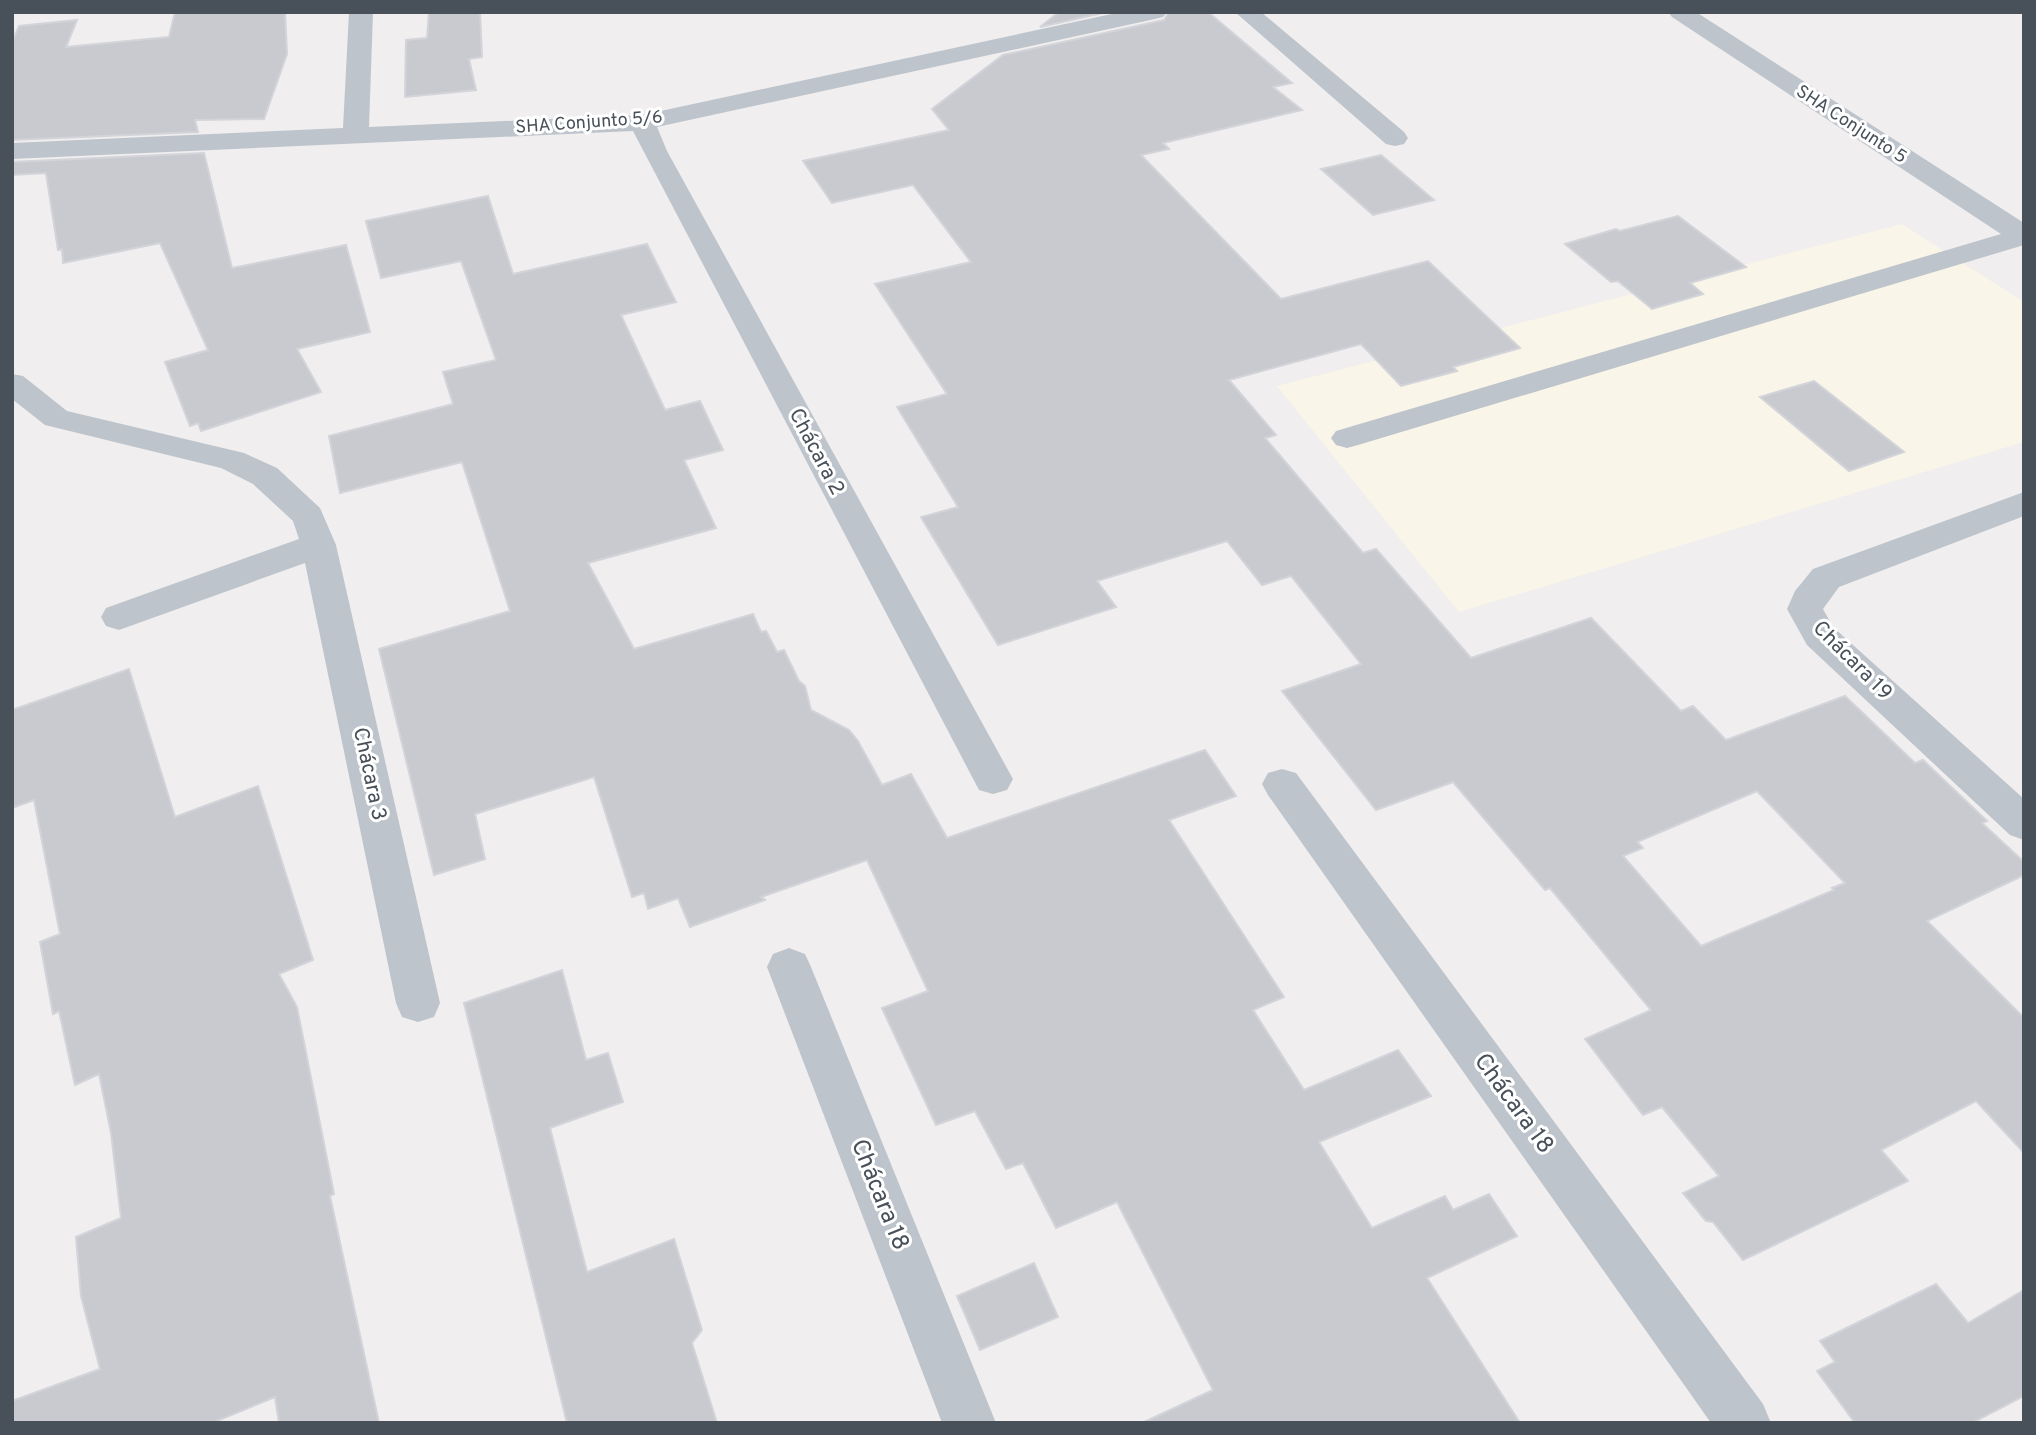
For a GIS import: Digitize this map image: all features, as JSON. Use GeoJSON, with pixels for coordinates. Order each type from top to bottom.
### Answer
{"type":"FeatureCollection","features":[{"type":"Feature","properties":{"kind":"street"},"geometry":{"type":"LineString","coordinates":[[356,135],[361,12]]}},
{"type":"Feature","properties":{"kind":"street"},"geometry":{"type":"LineString","coordinates":[[1247,12],[1395,138]]}},
{"type":"Feature","properties":{"kind":"street","name":"SHA Conjunto 5"},"geometry":{"type":"LineString","coordinates":[[1680,12],[2024,236]]}},
{"type":"Feature","properties":{"kind":"street","name":"SHA Conjunto 5/6"},"geometry":{"type":"LineString","coordinates":[[12,151],[642,123],[1147,13]]}},
{"type":"Feature","properties":{"kind":"street","name":"Chácara 2"},"geometry":{"type":"LineString","coordinates":[[642,123],[654,150],[993,779]]}},
{"type":"Feature","properties":{"kind":"street"},"geometry":{"type":"LineString","coordinates":[[1348,438],[2024,236]]}},
{"type":"Feature","properties":{"kind":"street","name":"Chácara 3"},"geometry":{"type":"LineString","coordinates":[[12,383],[56,418],[232,460],[265,476],[308,516],[319,545],[418,1003]]}},
{"type":"Feature","properties":{"kind":"street","name":"Chácara 19"},"geometry":{"type":"LineString","coordinates":[[2024,503],[1826,578],[1808,600],[1805,608],[1820,636],[2024,824]]}},
{"type":"Feature","properties":{"kind":"street"},"geometry":{"type":"LineString","coordinates":[[119,617],[319,545]]}},
{"type":"Feature","properties":{"kind":"street","name":"Chácara 18"},"geometry":{"type":"LineString","coordinates":[[1282,785],[1744,1423]]}},
{"type":"Feature","properties":{"kind":"street","name":"Chácara 18"},"geometry":{"type":"LineString","coordinates":[[789,967],[969,1423]]}},
{"type":"Feature","properties":{"kind":"shaded area"},"geometry":{"type":"Polygon","coordinates":[[[1902,224],[2024,302],[2024,442],[1459,612],[1277,386],[1902,224]]]}},
{"type":"Feature","properties":{"kind":"building"},"geometry":{"type":"Polygon","coordinates":[[[175,12],[285,12],[287,54],[264,119],[195,120],[198,132],[12,140],[12,42],[19,26],[77,20],[66,47],[169,37],[175,12]]]}},
{"type":"Feature","properties":{"kind":"building"},"geometry":{"type":"Polygon","coordinates":[[[429,12],[480,12],[482,57],[469,59],[476,90],[405,97],[406,40],[427,38],[429,12]]]}},
{"type":"Feature","properties":{"kind":"building"},"geometry":{"type":"Polygon","coordinates":[[[1059,12],[1107,12],[1040,27],[1059,12]]]}},
{"type":"Feature","properties":{"kind":"building"},"geometry":{"type":"Polygon","coordinates":[[[1169,12],[1208,12],[1292,83],[1273,87],[1302,110],[1163,143],[1169,149],[1141,155],[1281,299],[1428,261],[1520,348],[1453,367],[1457,371],[1401,386],[1361,344],[1229,380],[1276,435],[1265,438],[1363,553],[1376,549],[1471,658],[1591,618],[1681,711],[1693,706],[1726,740],[1845,696],[1915,763],[1923,760],[1987,821],[1982,823],[2024,862],[2024,875],[1927,921],[2024,1018],[2024,1153],[1976,1101],[1881,1150],[1908,1181],[1743,1260],[1713,1222],[1706,1221],[1683,1193],[1719,1176],[1662,1107],[1643,1115],[1585,1039],[1651,1010],[1550,888],[1545,890],[1453,782],[1376,810],[1282,691],[1361,664],[1291,576],[1262,585],[1227,541],[1097,581],[1116,607],[998,645],[921,517],[958,507],[897,407],[947,394],[875,284],[971,262],[913,185],[832,203],[803,161],[949,130],[932,109],[1003,55],[1164,20],[1169,12]],[[1757,791],[1637,842],[1643,848],[1623,856],[1701,946],[1845,883],[1757,791]]]}},
{"type":"Feature","properties":{"kind":"building"},"geometry":{"type":"Polygon","coordinates":[[[204,153],[232,268],[346,245],[370,332],[297,349],[321,392],[201,431],[198,423],[190,426],[165,362],[208,350],[160,243],[63,263],[62,249],[58,250],[46,173],[12,175],[12,162],[204,153]]]}},
{"type":"Feature","properties":{"kind":"building"},"geometry":{"type":"Polygon","coordinates":[[[1381,155],[1434,200],[1373,215],[1321,169],[1381,155]]]}},
{"type":"Feature","properties":{"kind":"building"},"geometry":{"type":"Polygon","coordinates":[[[488,196],[513,274],[647,244],[676,302],[621,315],[665,410],[700,401],[723,450],[684,460],[716,528],[588,563],[634,649],[753,614],[761,632],[766,631],[777,652],[784,650],[799,681],[805,686],[811,710],[849,730],[882,785],[911,774],[947,838],[1205,750],[1236,796],[1169,820],[1284,997],[1253,1010],[1304,1090],[1398,1050],[1431,1096],[1319,1142],[1372,1228],[1445,1196],[1453,1210],[1489,1194],[1517,1236],[1427,1278],[1520,1423],[1142,1423],[1213,1390],[1117,1202],[1056,1228],[1023,1163],[1006,1169],[975,1111],[936,1125],[882,1008],[928,991],[867,860],[761,897],[765,900],[690,927],[678,898],[648,909],[644,893],[632,897],[594,777],[475,814],[485,859],[434,875],[379,649],[510,611],[462,462],[340,493],[329,436],[453,404],[443,372],[496,360],[461,261],[381,278],[366,221],[488,196]]]}},
{"type":"Feature","properties":{"kind":"building"},"geometry":{"type":"Polygon","coordinates":[[[1678,216],[1746,267],[1690,283],[1703,294],[1652,309],[1618,281],[1611,282],[1565,244],[1616,229],[1620,231],[1678,216]]]}},
{"type":"Feature","properties":{"kind":"building"},"geometry":{"type":"Polygon","coordinates":[[[1814,381],[1904,452],[1849,471],[1760,397],[1814,381]]]}},
{"type":"Feature","properties":{"kind":"building"},"geometry":{"type":"Polygon","coordinates":[[[129,669],[175,817],[258,786],[313,960],[279,974],[297,1007],[334,1194],[330,1196],[379,1423],[279,1423],[275,1397],[212,1423],[12,1423],[12,1401],[100,1369],[81,1296],[76,1237],[121,1218],[111,1133],[99,1074],[75,1085],[59,1011],[53,1014],[40,942],[60,934],[34,800],[12,808],[12,710],[129,669]]]}},
{"type":"Feature","properties":{"kind":"building"},"geometry":{"type":"Polygon","coordinates":[[[562,970],[586,1060],[608,1053],[623,1102],[550,1128],[587,1272],[674,1239],[702,1330],[692,1343],[717,1423],[567,1423],[464,1003],[562,970]]]}},
{"type":"Feature","properties":{"kind":"building"},"geometry":{"type":"Polygon","coordinates":[[[1034,1263],[1058,1317],[980,1350],[957,1296],[1034,1263]]]}},
{"type":"Feature","properties":{"kind":"building"},"geometry":{"type":"Polygon","coordinates":[[[1936,1284],[1968,1323],[2024,1290],[2024,1396],[1972,1423],[1855,1423],[1817,1371],[1835,1362],[1820,1341],[1936,1284]]]}}]}
